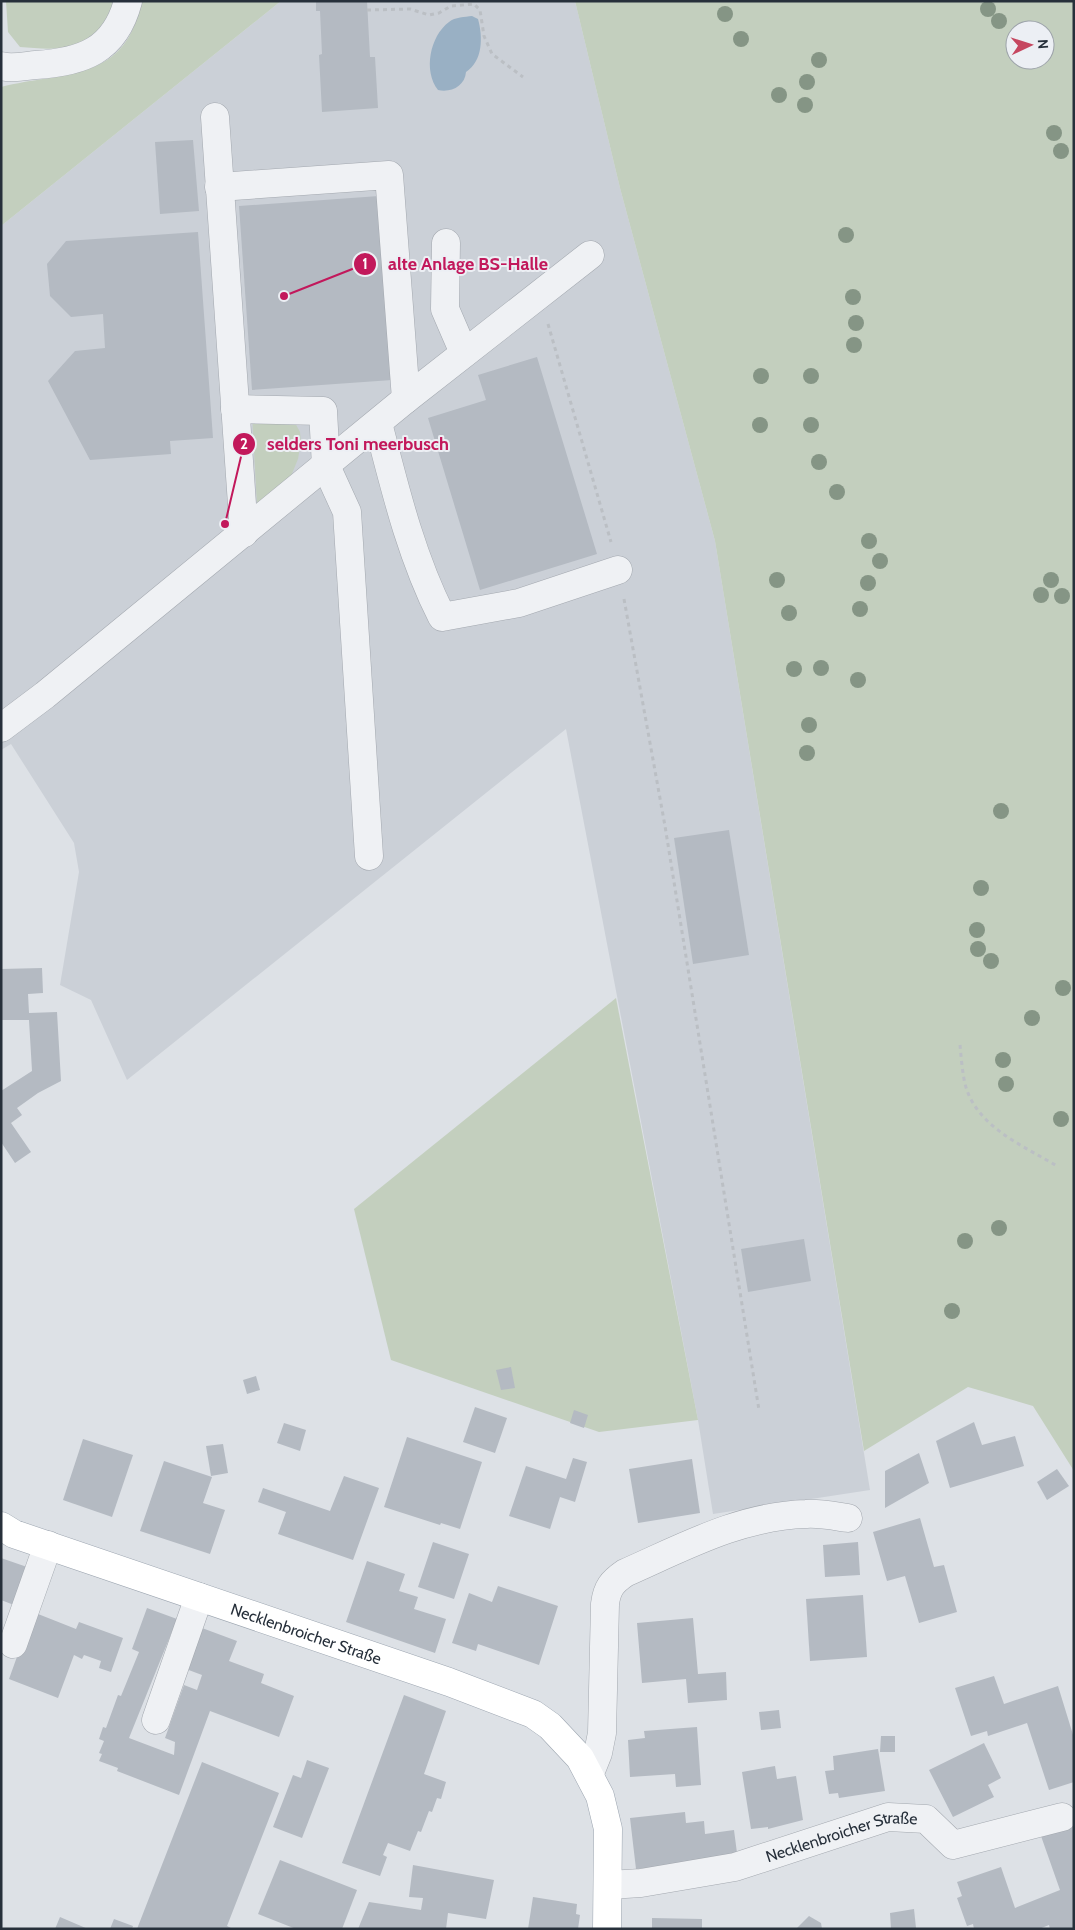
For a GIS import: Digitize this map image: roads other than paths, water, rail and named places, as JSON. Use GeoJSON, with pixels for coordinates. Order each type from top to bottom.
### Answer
{"type":"FeatureCollection","features":[{"type":"Feature","properties":{"kind":"main road","name":"Necklenbroicher Straße"},"geometry":{"type":"LineString","coordinates":[[1,1526],[14,1534],[48,1546],[524,1710],[550,1726],[566,1741],[590,1773],[600,1796],[608,1830],[608,1929]]}},
{"type":"Feature","properties":{"kind":"street"},"geometry":{"type":"LineString","coordinates":[[2,68],[64,64],[88,56],[107,42],[117,27],[128,1]]}},
{"type":"Feature","properties":{"kind":"street"},"geometry":{"type":"LineString","coordinates":[[214,117],[244,533]]}},
{"type":"Feature","properties":{"kind":"street"},"geometry":{"type":"LineString","coordinates":[[220,187],[389,175],[401,222],[406,399]]}},
{"type":"Feature","properties":{"kind":"street"},"geometry":{"type":"LineString","coordinates":[[446,243],[445,309],[464,353]]}},
{"type":"Feature","properties":{"kind":"street"},"geometry":{"type":"LineString","coordinates":[[1,728],[40,690],[96,644],[204,558],[244,533],[406,399],[590,255]]}},
{"type":"Feature","properties":{"kind":"street"},"geometry":{"type":"LineString","coordinates":[[235,409],[323,411],[326,466],[347,512],[369,856]]}},
{"type":"Feature","properties":{"kind":"street"},"geometry":{"type":"LineString","coordinates":[[378,423],[405,526],[424,582],[442,617],[519,603],[618,570]]}},
{"type":"Feature","properties":{"kind":"street"},"geometry":{"type":"LineString","coordinates":[[590,1773],[598,1753],[602,1733],[605,1604],[607,1591],[613,1581],[625,1573],[714,1533],[759,1519],[808,1514],[848,1518]]}},
{"type":"Feature","properties":{"kind":"street"},"geometry":{"type":"LineString","coordinates":[[13,1644],[48,1546]]}},
{"type":"Feature","properties":{"kind":"street"},"geometry":{"type":"LineString","coordinates":[[156,1720],[199,1597]]}},
{"type":"Feature","properties":{"kind":"street","name":"Necklenbroicher Straße"},"geometry":{"type":"LineString","coordinates":[[609,1885],[641,1883],[735,1867],[888,1817],[926,1818],[953,1845],[1062,1817]]}},
{"type":"Feature","properties":{"kind":"water"},"geometry":{"type":"Polygon","coordinates":[[[472,16],[478,19],[481,33],[479,55],[476,62],[466,72],[460,85],[448,90],[438,90],[433,82],[430,64],[433,45],[437,36],[442,28],[451,20],[472,16]]]}},
{"type":"Feature","properties":{"kind":"place","name":"alte Anlage BS-Halle"},"geometry":{"type":"Point","coordinates":[284,296]}},
{"type":"Feature","properties":{"kind":"place","name":"selders Toni meerbusch"},"geometry":{"type":"Point","coordinates":[225,524]}}]}
